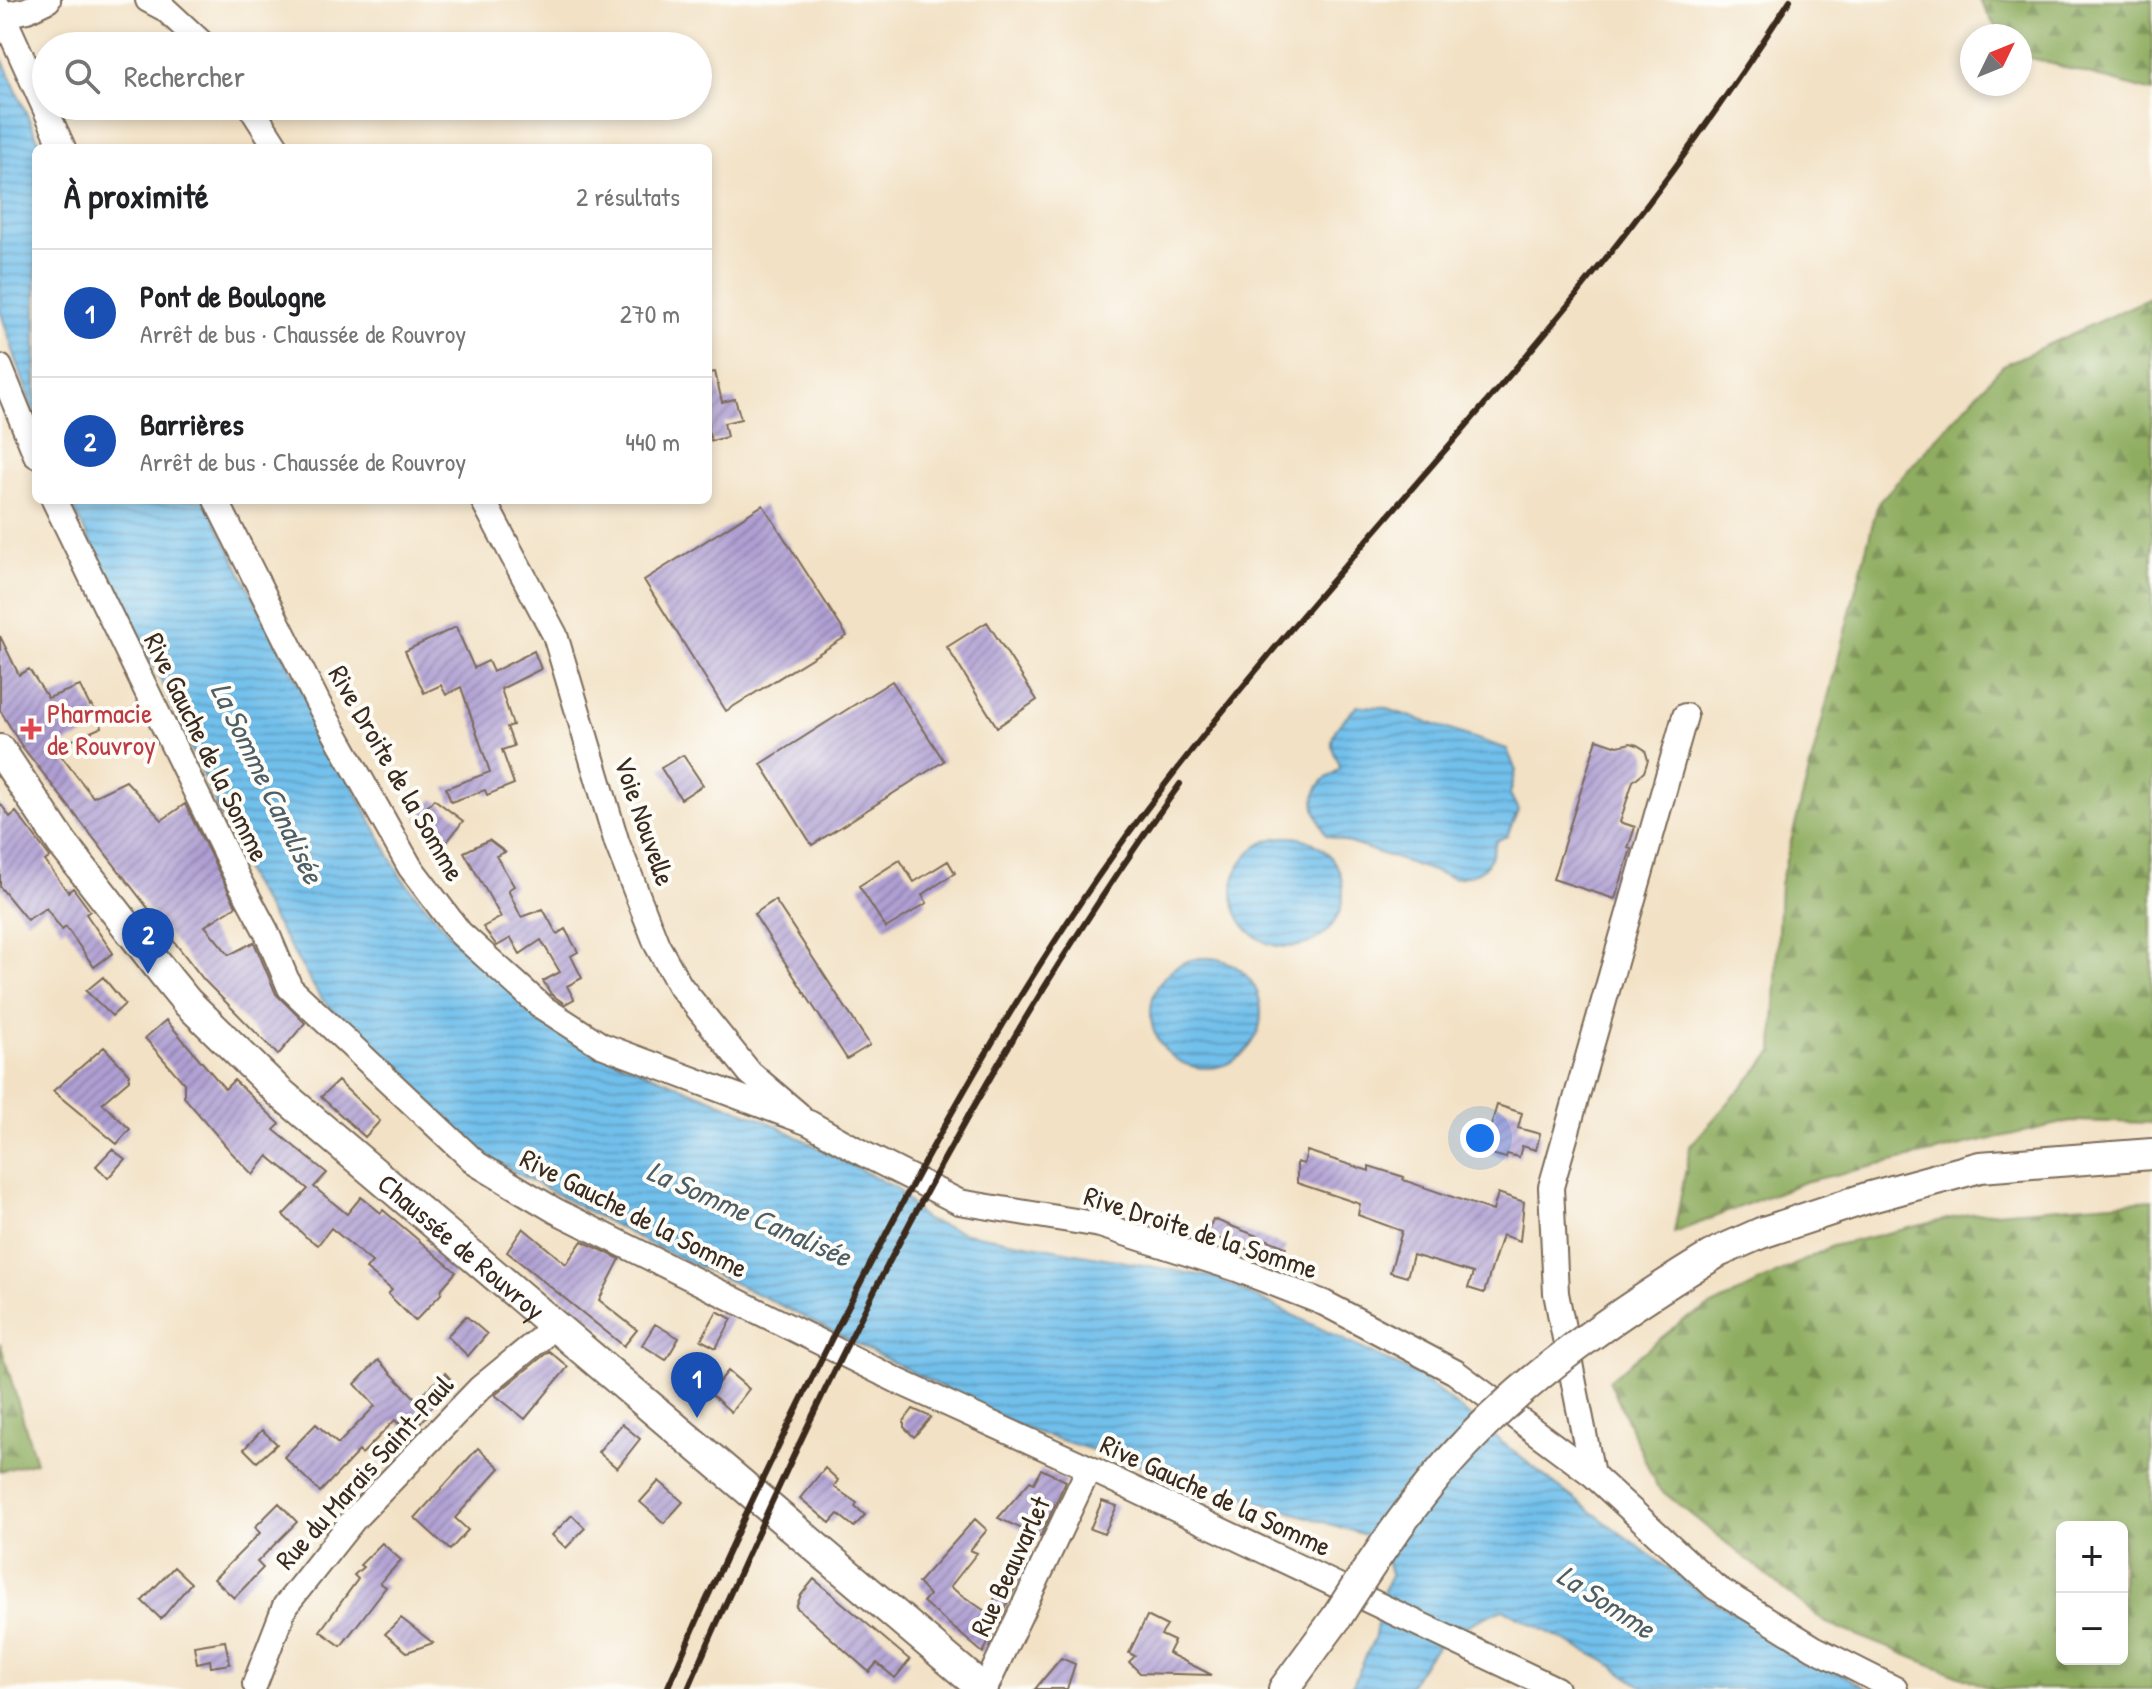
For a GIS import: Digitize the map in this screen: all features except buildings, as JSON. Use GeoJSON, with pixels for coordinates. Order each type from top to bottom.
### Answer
{"type":"FeatureCollection","features":[{"type":"Feature","properties":{"kind":"main road","name":"Chaussée de Rouvroy"},"geometry":{"type":"LineString","coordinates":[[0,750],[62,843],[187,1002],[312,1121],[984,1689]]}},
{"type":"Feature","properties":{"kind":"main road"},"geometry":{"type":"LineString","coordinates":[[1284,1689],[1337,1617],[1375,1557],[1450,1460],[1546,1369],[1591,1335],[1718,1252],[1761,1233],[1867,1198],[1980,1167],[2152,1154]]}},
{"type":"Feature","properties":{"kind":"main road"},"geometry":{"type":"LineString","coordinates":[[1305,1689],[1337,1617]]}},
{"type":"Feature","properties":{"kind":"street"},"geometry":{"type":"LineString","coordinates":[[32,80],[1,12],[27,10],[48,0]]}},
{"type":"Feature","properties":{"kind":"street"},"geometry":{"type":"LineString","coordinates":[[148,0],[165,9],[190,32]]}},
{"type":"Feature","properties":{"kind":"street"},"geometry":{"type":"LineString","coordinates":[[50,120],[61,144]]}},
{"type":"Feature","properties":{"kind":"street"},"geometry":{"type":"LineString","coordinates":[[259,120],[274,144]]}},
{"type":"Feature","properties":{"kind":"street"},"geometry":{"type":"LineString","coordinates":[[0,367],[32,445]]}},
{"type":"Feature","properties":{"kind":"street","name":"Rive Gauche de la Somme"},"geometry":{"type":"LineString","coordinates":[[56,504],[266,931],[290,988],[477,1164],[556,1211],[900,1382],[1556,1689]]}},
{"type":"Feature","properties":{"kind":"street","name":"Rive Droite de la Somme"},"geometry":{"type":"LineString","coordinates":[[218,504],[318,703],[410,867],[460,933],[542,1007],[601,1045],[809,1123],[959,1202],[1100,1225],[1237,1269],[1324,1303],[1455,1372],[1592,1474],[1715,1587],[1814,1648],[1895,1689]]}},
{"type":"Feature","properties":{"kind":"street","name":"Voie Nouvelle"},"geometry":{"type":"LineString","coordinates":[[485,504],[555,635],[617,843],[657,945],[680,986],[750,1073],[809,1123]]}},
{"type":"Feature","properties":{"kind":"street"},"geometry":{"type":"LineString","coordinates":[[1592,1474],[1556,1293],[1551,1187],[1685,716]]}},
{"type":"Feature","properties":{"kind":"street","name":"Rue du Marais Saint-Paul"},"geometry":{"type":"LineString","coordinates":[[255,1684],[285,1606],[354,1519],[480,1388],[541,1338],[550,1322]]}},
{"type":"Feature","properties":{"kind":"street","name":"Rue Beauvarlet"},"geometry":{"type":"LineString","coordinates":[[984,1689],[1089,1468]]}},
{"type":"Feature","properties":{"kind":"green space"},"geometry":{"type":"Polygon","coordinates":[[[1979,0],[2152,0],[2152,92],[2032,58],[2032,24],[1994,24],[1979,0]]]}},
{"type":"Feature","properties":{"kind":"green space"},"geometry":{"type":"Polygon","coordinates":[[[2152,297],[2152,1123],[2071,1121],[1804,1182],[1674,1233],[1690,1146],[1773,1052],[1780,884],[1878,503],[2003,365],[2152,297]]]}},
{"type":"Feature","properties":{"kind":"green space"},"geometry":{"type":"Polygon","coordinates":[[[2152,1200],[2152,1689],[1992,1689],[1826,1623],[1657,1487],[1609,1380],[1682,1321],[1832,1246],[1969,1214],[2152,1200]]]}},
{"type":"Feature","properties":{"kind":"green space"},"geometry":{"type":"Polygon","coordinates":[[[0,1343],[36,1462],[0,1471],[0,1343]]]}},
{"type":"Feature","properties":{"kind":"water"},"geometry":{"type":"Polygon","coordinates":[[[0,54],[40,144],[32,144],[32,408],[0,310],[0,54]]]}},
{"type":"Feature","properties":{"kind":"water"},"geometry":{"type":"Polygon","coordinates":[[[71,504],[207,504],[401,877],[461,947],[606,1056],[771,1123],[896,1188],[925,1220],[965,1233],[1216,1278],[1419,1376],[1553,1483],[1702,1594],[1868,1689],[1646,1689],[1605,1661],[1503,1609],[1447,1638],[1427,1658],[1408,1689],[1351,1689],[1375,1636],[1382,1595],[1391,1575],[1378,1539],[1022,1428],[770,1300],[644,1241],[468,1147],[320,997],[248,878],[161,681],[71,504]]]}},
{"type":"Feature","properties":{"kind":"water"},"geometry":{"type":"Polygon","coordinates":[[[1357,706],[1382,707],[1507,749],[1516,771],[1510,794],[1518,810],[1507,836],[1496,841],[1491,858],[1483,869],[1453,878],[1326,835],[1315,807],[1315,793],[1324,780],[1340,768],[1333,750],[1333,737],[1339,725],[1357,706]]]}},
{"type":"Feature","properties":{"kind":"water"},"geometry":{"type":"Polygon","coordinates":[[[1288,837],[1309,841],[1327,853],[1339,871],[1343,892],[1339,913],[1327,931],[1309,943],[1288,947],[1267,943],[1249,931],[1237,913],[1233,892],[1237,871],[1249,853],[1267,841],[1288,837]]]}},
{"type":"Feature","properties":{"kind":"water"},"geometry":{"type":"Polygon","coordinates":[[[1206,958],[1227,962],[1245,974],[1257,992],[1261,1013],[1257,1034],[1245,1052],[1227,1064],[1206,1068],[1185,1064],[1167,1052],[1155,1034],[1151,1013],[1155,992],[1167,974],[1185,962],[1206,958]]]}},
{"type":"Feature","properties":{"kind":"railway"},"geometry":{"type":"LineString","coordinates":[[667,1689],[767,1470],[847,1308],[963,1093],[1059,935],[1128,834],[1227,706],[1607,257],[1702,131],[1790,0]]}},
{"type":"Feature","properties":{"kind":"railway"},"geometry":{"type":"LineString","coordinates":[[688,1689],[794,1454],[910,1223],[1037,999],[1106,890],[1180,784]]}},
{"type":"Feature","properties":{"kind":"place","name":"Pharmacie de Rouvroy"},"geometry":{"type":"Point","coordinates":[31,729]}},
{"type":"Feature","properties":{"kind":"place","name":"Barrières"},"geometry":{"type":"Point","coordinates":[148,974]}},
{"type":"Feature","properties":{"kind":"place","name":"Pont de Boulogne"},"geometry":{"type":"Point","coordinates":[697,1418]}},
{"type":"Feature","properties":{"kind":"water label","name":"La Somme Canalisée"},"geometry":{"type":"Point","coordinates":[267,783]}},
{"type":"Feature","properties":{"kind":"water label","name":"La Somme Canalisée"},"geometry":{"type":"Point","coordinates":[749,1214]}},
{"type":"Feature","properties":{"kind":"water label","name":"La Somme"},"geometry":{"type":"Point","coordinates":[1606,1602]}}]}
